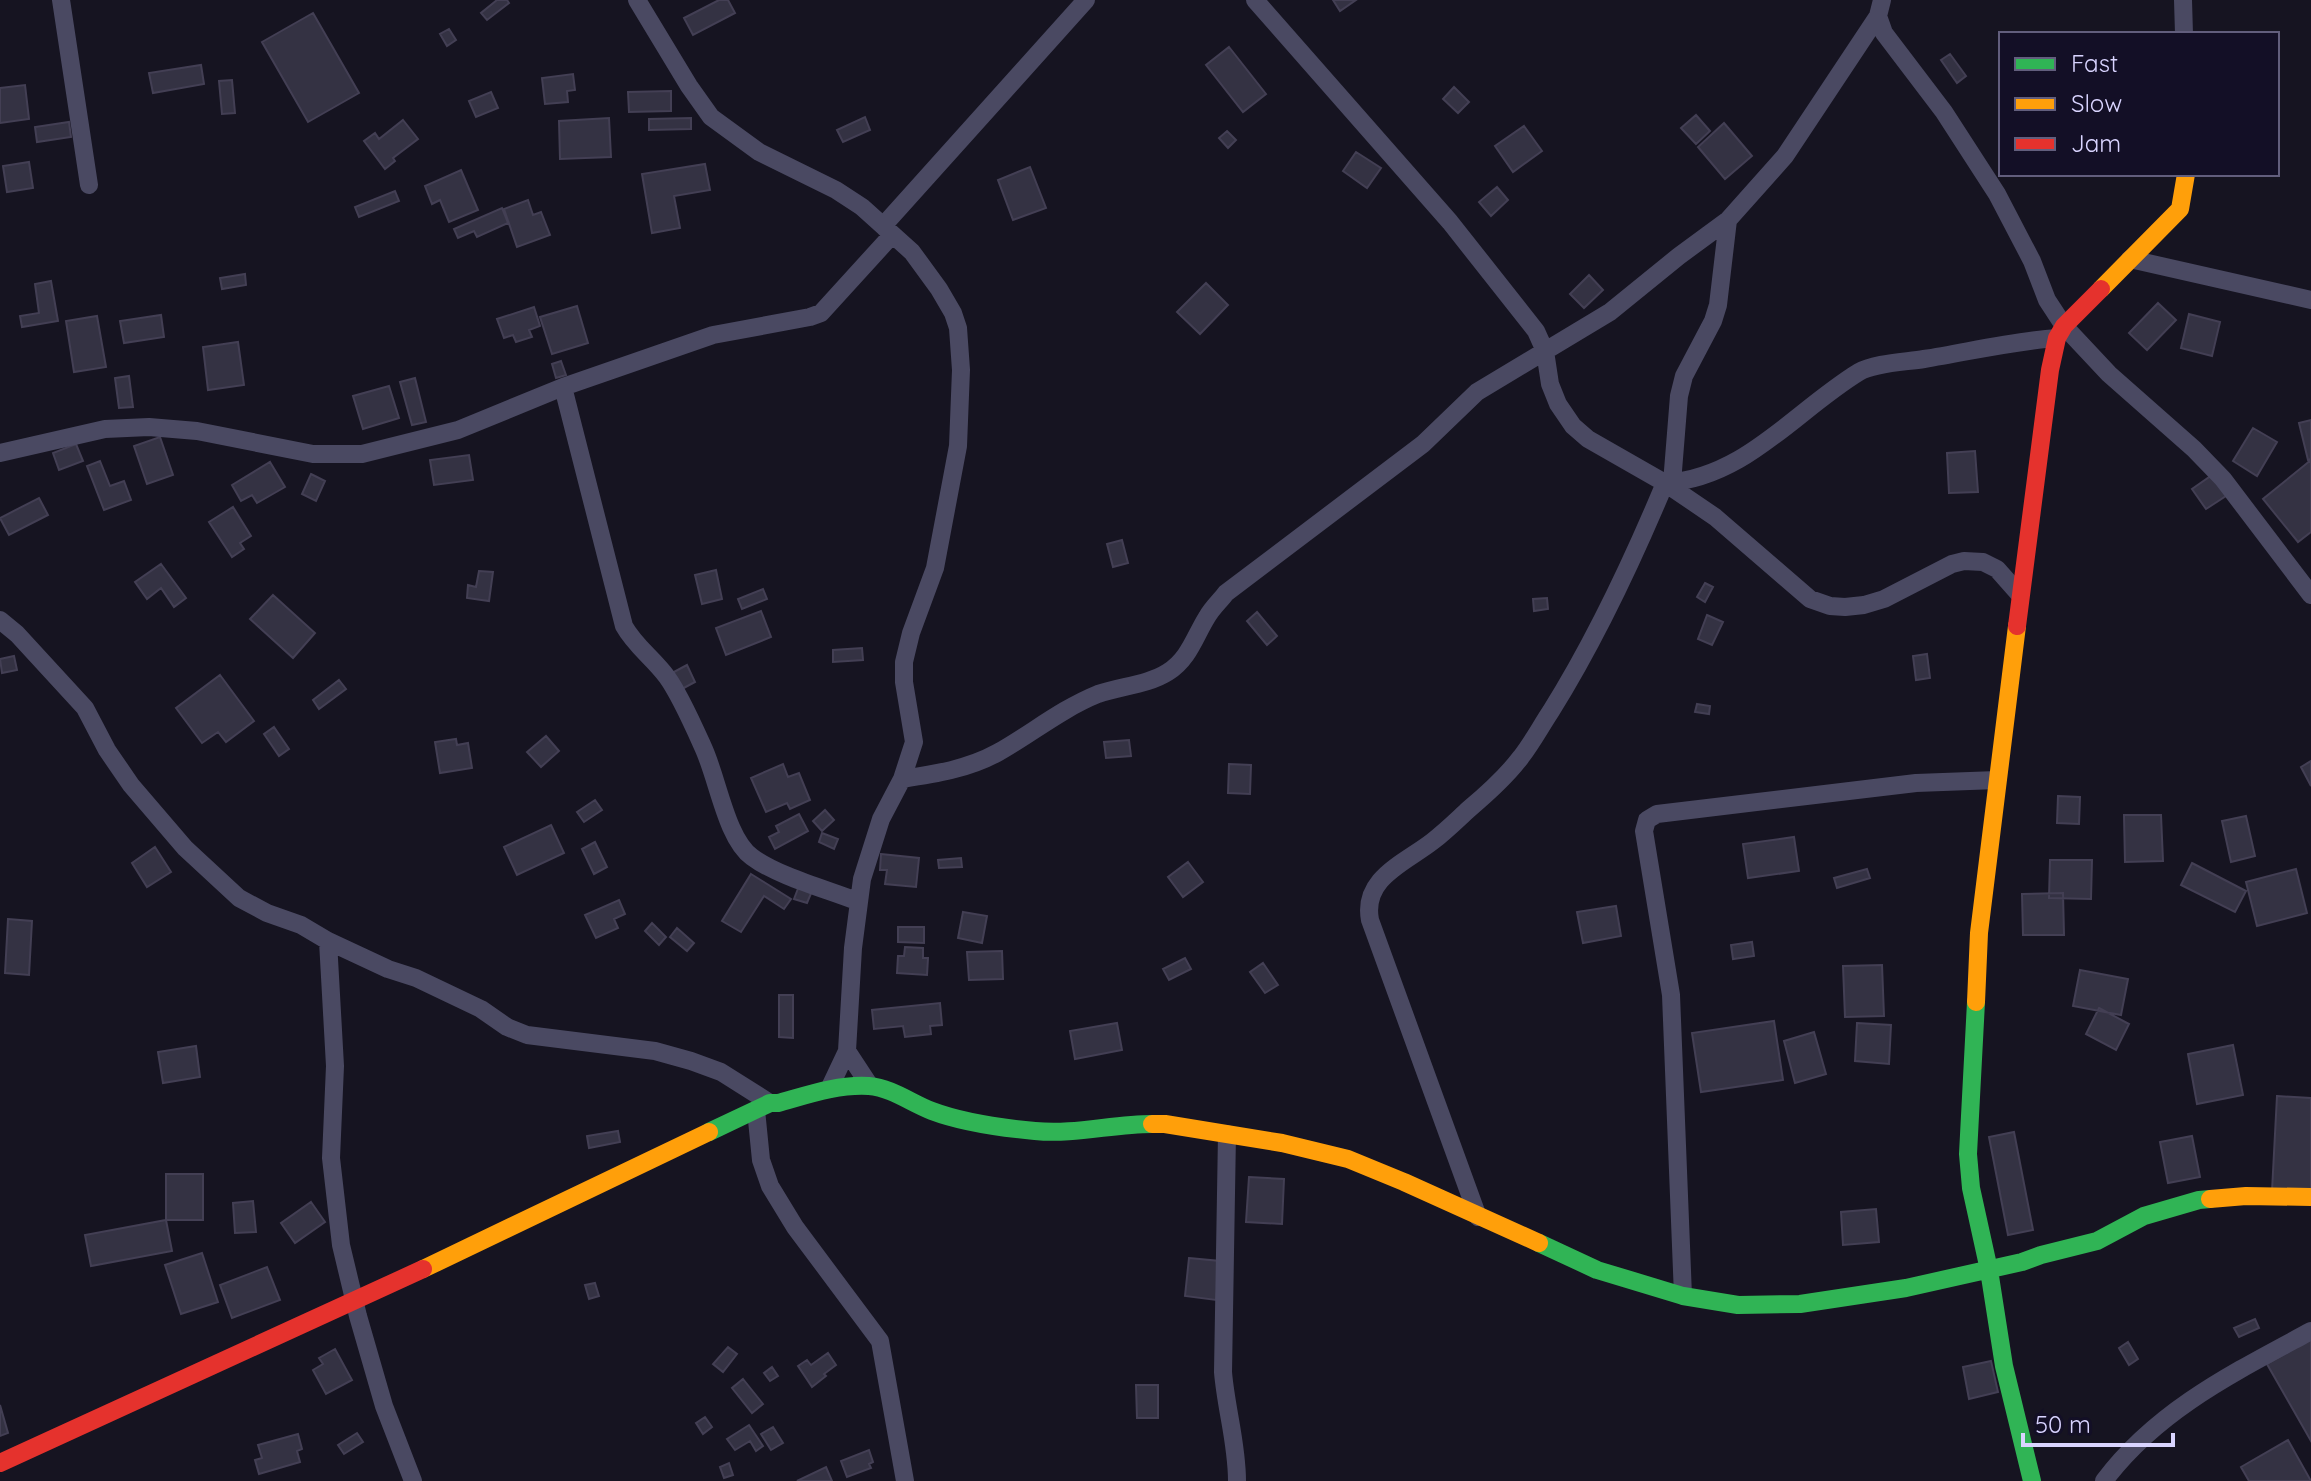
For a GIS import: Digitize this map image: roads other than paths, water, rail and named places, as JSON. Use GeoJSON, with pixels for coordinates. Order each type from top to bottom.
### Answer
{"type":"FeatureCollection","features":[{"type":"Feature","properties":{"kind":"street"},"geometry":{"type":"LineString","coordinates":[[61,0],[89,185]]}},
{"type":"Feature","properties":{"kind":"street"},"geometry":{"type":"LineString","coordinates":[[637,0],[711,117],[759,152],[836,190],[862,207],[912,252],[939,289],[958,328],[961,370],[958,446],[935,568],[911,633],[904,662],[904,682],[914,742],[902,779],[877,830],[862,879],[853,948],[847,1051],[829,1089]]}},
{"type":"Feature","properties":{"kind":"street"},"geometry":{"type":"LineString","coordinates":[[892,235],[883,226],[1086,0]]}},
{"type":"Feature","properties":{"kind":"street"},"geometry":{"type":"LineString","coordinates":[[1255,0],[1450,222],[1536,331],[1545,351],[1550,384],[1558,404],[1573,426],[1595,444],[1668,483],[1715,517],[1810,599],[1830,606],[1864,605],[1884,599],[1952,564],[1964,561],[1983,562],[1997,569],[2020,595]]}},
{"type":"Feature","properties":{"kind":"street"},"geometry":{"type":"LineString","coordinates":[[2183,0],[2184,32]]}},
{"type":"Feature","properties":{"kind":"street"},"geometry":{"type":"LineString","coordinates":[[902,779],[974,763],[996,754],[1050,719],[1098,694],[1167,673],[1180,662],[1197,638],[1206,618],[1226,593],[1423,444],[1477,392],[1610,312],[1728,220],[1785,156],[1880,8]]}},
{"type":"Feature","properties":{"kind":"street"},"geometry":{"type":"LineString","coordinates":[[1880,8],[1884,33],[1944,112],[1997,194],[2032,261],[2060,332],[2194,449],[2223,479],[2311,595]]}},
{"type":"Feature","properties":{"kind":"street"},"geometry":{"type":"LineString","coordinates":[[2032,1481],[2004,1366],[1989,1270],[1971,1188],[1968,1154],[1979,933],[1997,780],[2050,370],[2060,332],[2180,209],[2186,176]]}},
{"type":"Feature","properties":{"kind":"street"},"geometry":{"type":"LineString","coordinates":[[901,206],[912,252]]}},
{"type":"Feature","properties":{"kind":"street"},"geometry":{"type":"LineString","coordinates":[[1478,1217],[1370,920],[1368,907],[1371,892],[1380,879],[1452,827],[1522,757],[1567,686],[1605,616],[1668,483],[1684,376],[1713,321],[1718,305],[1728,220]]}},
{"type":"Feature","properties":{"kind":"street"},"geometry":{"type":"LineString","coordinates":[[0,453],[105,429],[149,427],[197,431],[313,454],[362,454],[458,430],[563,387],[713,335],[821,313],[892,235]]}},
{"type":"Feature","properties":{"kind":"street"},"geometry":{"type":"LineString","coordinates":[[2130,259],[2311,300]]}},
{"type":"Feature","properties":{"kind":"street"},"geometry":{"type":"LineString","coordinates":[[1668,483],[1722,468],[1752,452],[1861,371],[2060,332]]}},
{"type":"Feature","properties":{"kind":"street"},"geometry":{"type":"LineString","coordinates":[[563,387],[624,626],[631,640],[668,678],[704,748],[734,838],[750,856],[768,867],[859,902]]}},
{"type":"Feature","properties":{"kind":"street"},"geometry":{"type":"LineString","coordinates":[[1997,569],[2025,558]]}},
{"type":"Feature","properties":{"kind":"street"},"geometry":{"type":"LineString","coordinates":[[0,620],[17,634],[85,708],[107,750],[131,785],[185,848],[239,898],[388,969],[429,984],[527,1035],[655,1051],[691,1061],[721,1072],[763,1107]]}},
{"type":"Feature","properties":{"kind":"street"},"geometry":{"type":"LineString","coordinates":[[1683,1296],[1671,995],[1644,831],[1647,820],[1657,814],[1903,784],[1997,780]]}},
{"type":"Feature","properties":{"kind":"street"},"geometry":{"type":"LineString","coordinates":[[328,941],[335,1066],[331,1158],[341,1245],[384,1406],[413,1481]]}},
{"type":"Feature","properties":{"kind":"street"},"geometry":{"type":"LineString","coordinates":[[847,1051],[870,1086]]}},
{"type":"Feature","properties":{"kind":"street"},"geometry":{"type":"LineString","coordinates":[[0,1463],[354,1302],[763,1107],[829,1089],[870,1086],[892,1092],[932,1111],[1034,1131],[1063,1132],[1123,1124],[1165,1124],[1282,1143],[1348,1159],[1597,1270],[1683,1296],[1738,1305],[1800,1304],[1906,1288],[1989,1270],[2097,1241],[2144,1216],[2199,1200],[2246,1196],[2311,1197]]}},
{"type":"Feature","properties":{"kind":"street"},"geometry":{"type":"LineString","coordinates":[[763,1107],[761,1160],[770,1186],[795,1227],[880,1341],[905,1481]]}},
{"type":"Feature","properties":{"kind":"street"},"geometry":{"type":"LineString","coordinates":[[1227,1134],[1223,1372],[1226,1403],[1235,1439],[1237,1481]]}},
{"type":"Feature","properties":{"kind":"street"},"geometry":{"type":"LineString","coordinates":[[2104,1481],[2118,1463],[2164,1419],[2197,1394],[2311,1331]]}}]}
